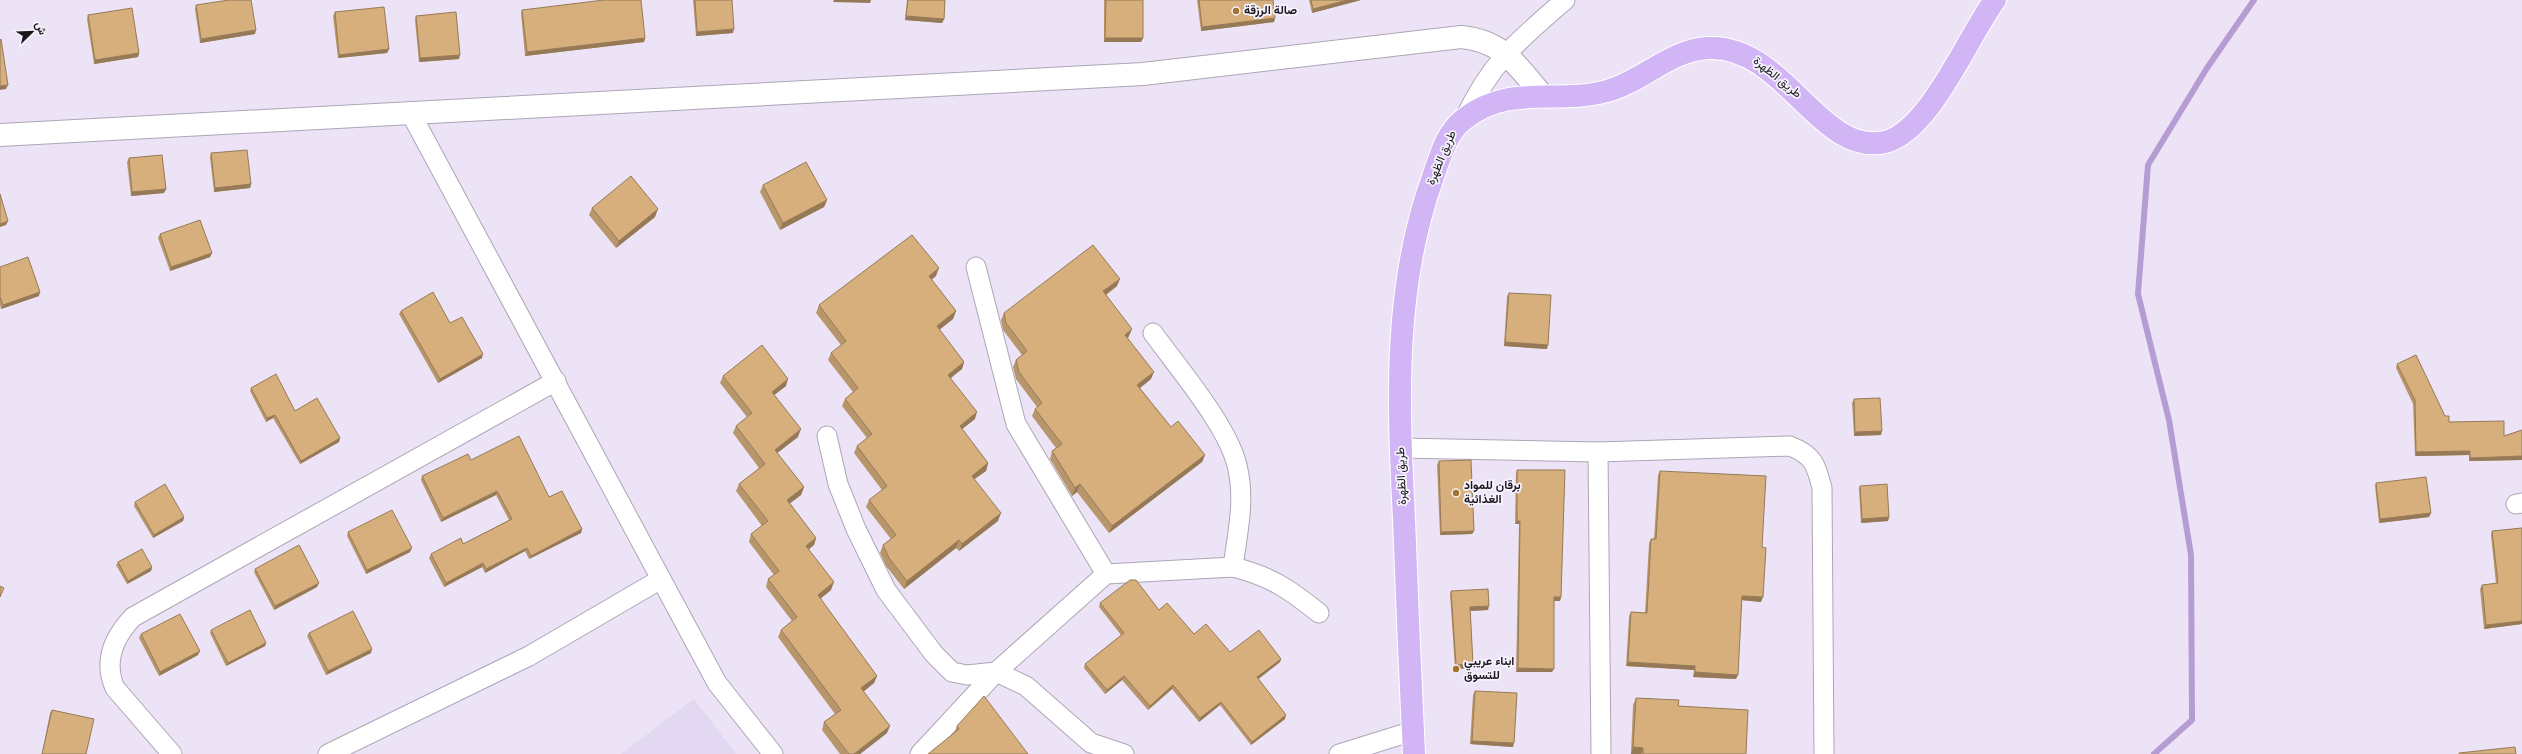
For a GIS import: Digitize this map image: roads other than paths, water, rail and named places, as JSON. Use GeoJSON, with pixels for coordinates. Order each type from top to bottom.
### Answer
{"type":"FeatureCollection","features":[{"type":"Feature","properties":{"kind":"main road","name":"طريق الظهرة"},"geometry":{"type":"LineString","coordinates":[[1414,754],[1400,448],[1401,335],[1410,261],[1428,192],[1439,160],[1453,129],[1464,118],[1492,103],[1509,98],[1543,96],[1571,97],[1607,92],[1645,75],[1677,55],[1693,50],[1726,49],[1753,58],[1765,65],[1841,133],[1863,142],[1886,141],[1907,132],[1915,124],[1952,71],[1969,39],[1995,0]]}},
{"type":"Feature","properties":{"kind":"street"},"geometry":{"type":"LineString","coordinates":[[1464,118],[1484,81],[1506,52],[1565,0]]}},
{"type":"Feature","properties":{"kind":"street"},"geometry":{"type":"LineString","coordinates":[[0,135],[1143,74],[1461,37],[1477,39],[1492,44],[1506,52],[1543,96]]}},
{"type":"Feature","properties":{"kind":"street"},"geometry":{"type":"LineString","coordinates":[[410,112],[556,381],[717,683],[773,754]]}},
{"type":"Feature","properties":{"kind":"street"},"geometry":{"type":"LineString","coordinates":[[976,266],[1016,424],[1106,574]]}},
{"type":"Feature","properties":{"kind":"street"},"geometry":{"type":"LineString","coordinates":[[1153,333],[1219,425],[1231,446],[1238,470],[1240,513],[1233,567]]}},
{"type":"Feature","properties":{"kind":"street"},"geometry":{"type":"LineString","coordinates":[[172,754],[115,688],[110,676],[110,660],[113,645],[123,628],[133,617],[556,381]]}},
{"type":"Feature","properties":{"kind":"street"},"geometry":{"type":"LineString","coordinates":[[828,436],[838,484],[856,529],[886,590],[934,654],[952,672],[967,675],[996,672],[1026,686],[1091,743],[1124,754]]}},
{"type":"Feature","properties":{"kind":"street"},"geometry":{"type":"LineString","coordinates":[[1400,448],[1598,452],[1790,446],[1806,453],[1817,468],[1822,488],[1824,754]]}},
{"type":"Feature","properties":{"kind":"street"},"geometry":{"type":"LineString","coordinates":[[1598,452],[1602,754]]}},
{"type":"Feature","properties":{"kind":"street"},"geometry":{"type":"LineString","coordinates":[[920,754],[996,672],[1106,574],[1233,567],[1253,572],[1287,587],[1319,613]]}},
{"type":"Feature","properties":{"kind":"street"},"geometry":{"type":"LineString","coordinates":[[328,754],[529,656],[662,579]]}},
{"type":"Feature","properties":{"kind":"street"},"geometry":{"type":"LineString","coordinates":[[1339,754],[1413,731]]}},
{"type":"Feature","properties":{"kind":"waterway"},"geometry":{"type":"LineString","coordinates":[[2154,754],[2192,720],[2191,555],[2169,420],[2138,294],[2148,165],[2207,68],[2254,0]]}},
{"type":"Feature","properties":{"kind":"place","name":"صالة الرزقة"},"geometry":{"type":"Point","coordinates":[1236,11]}},
{"type":"Feature","properties":{"kind":"place","name":"برقان للمواد الغذائية"},"geometry":{"type":"Point","coordinates":[1456,493]}},
{"type":"Feature","properties":{"kind":"place","name":"ابناء عريبي للتسوق"},"geometry":{"type":"Point","coordinates":[1456,669]}}]}
